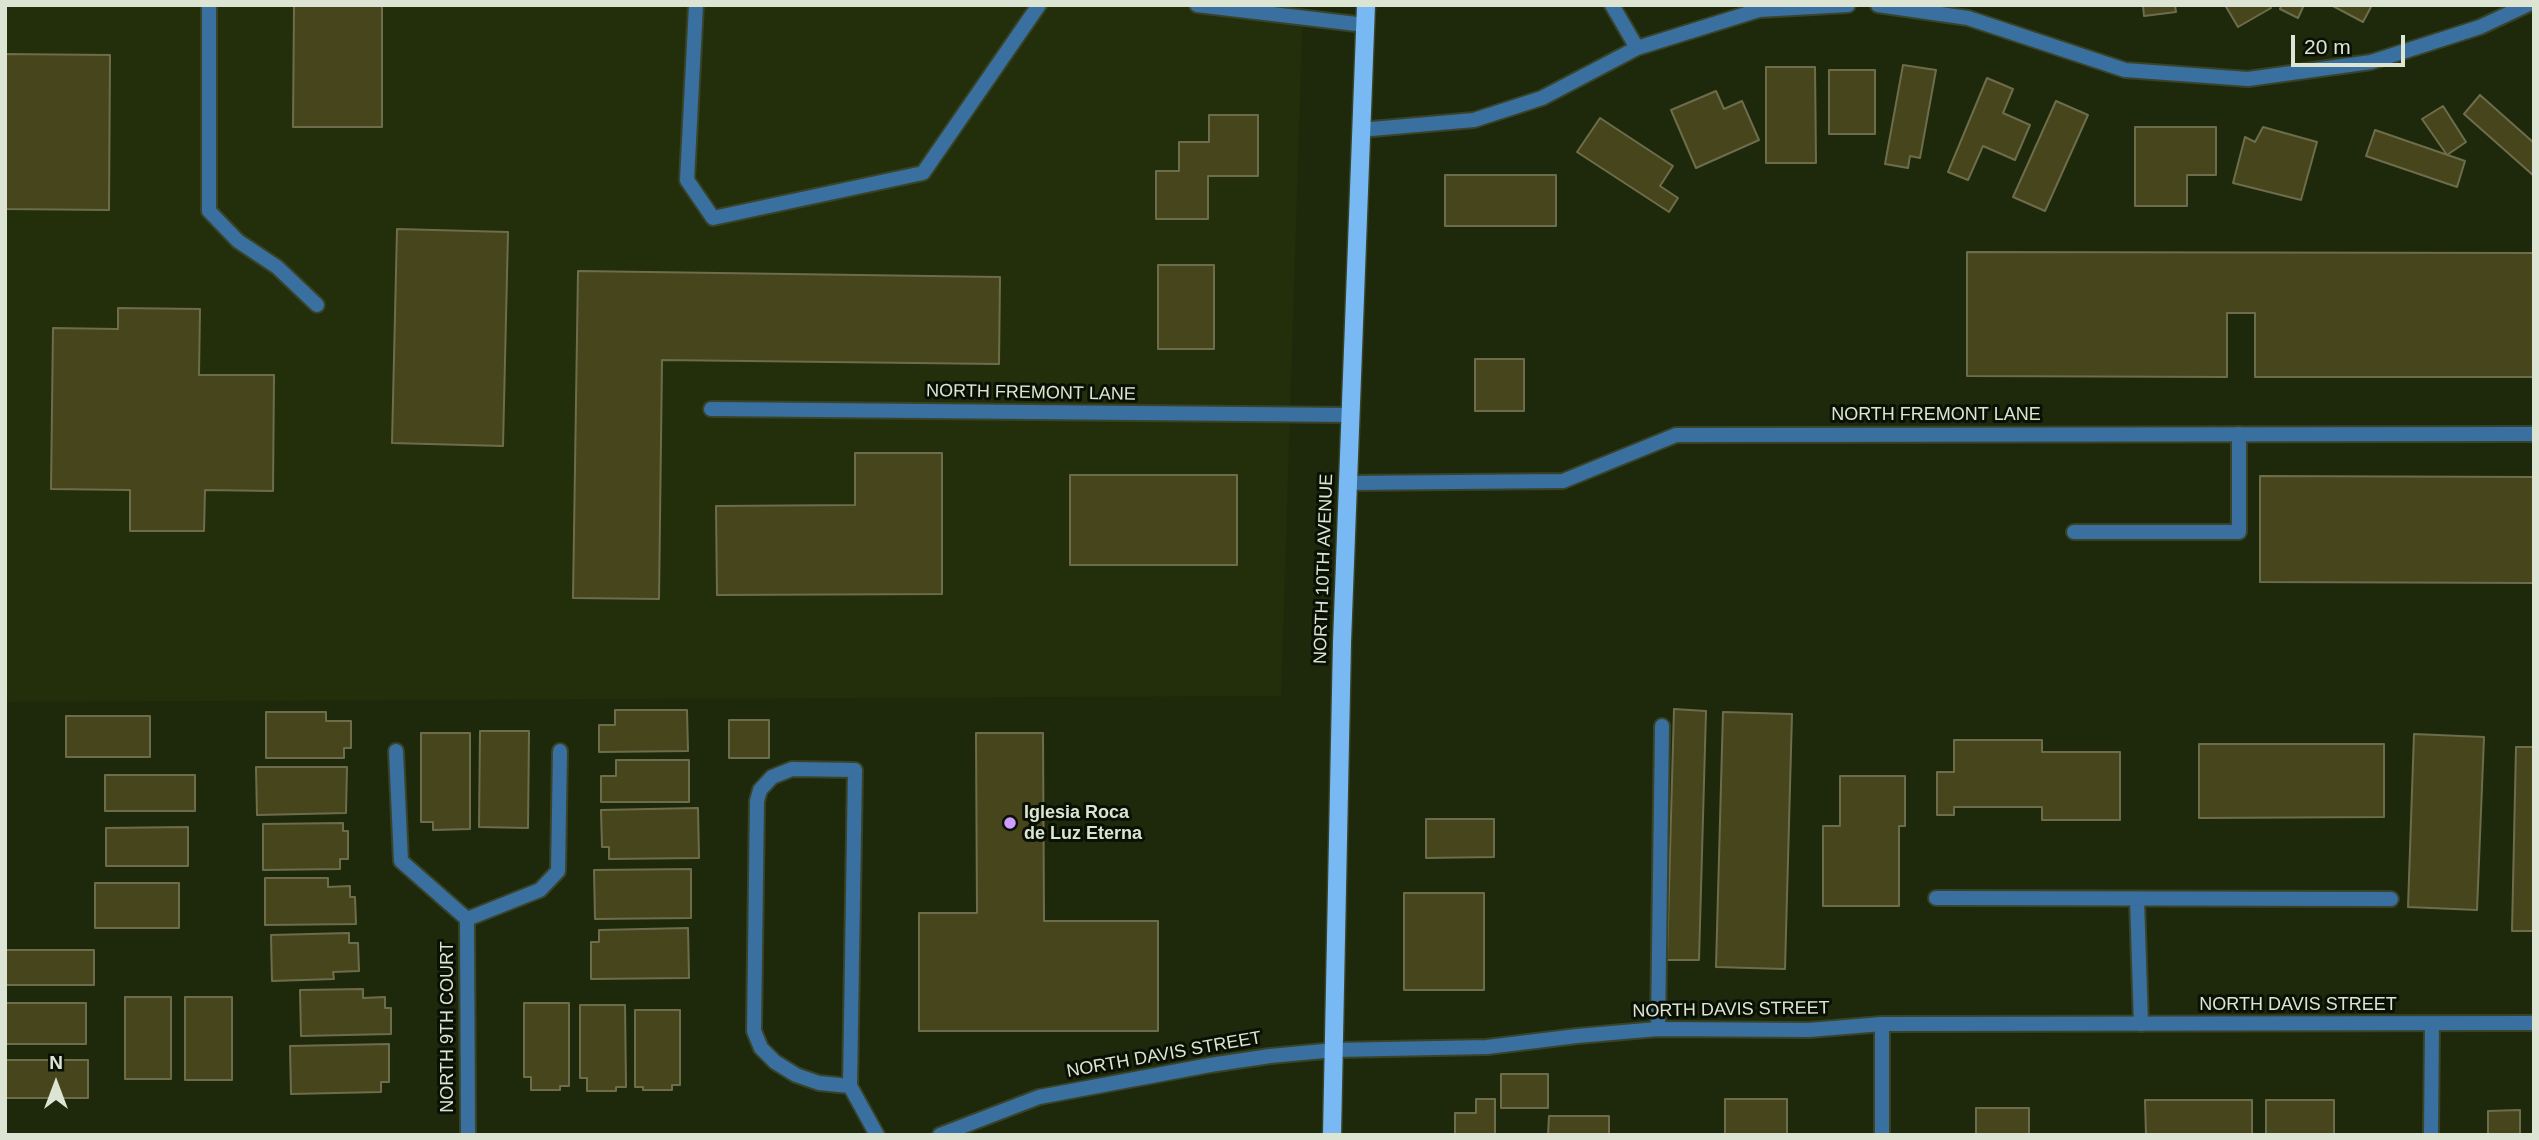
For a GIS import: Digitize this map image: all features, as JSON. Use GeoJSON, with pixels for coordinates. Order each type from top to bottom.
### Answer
{"type":"FeatureCollection","features":[{"type":"Feature","properties":{"kind":"main road","name":"NORTH 10TH AVENUE"},"geometry":{"type":"LineString","coordinates":[[1332,1135],[1339,764],[1366,5]]}},
{"type":"Feature","properties":{"kind":"street"},"geometry":{"type":"LineString","coordinates":[[209,5],[209,211],[238,242],[277,267],[317,305]]}},
{"type":"Feature","properties":{"kind":"street"},"geometry":{"type":"LineString","coordinates":[[696,5],[687,180],[713,218],[922,173],[1039,5]]}},
{"type":"Feature","properties":{"kind":"street"},"geometry":{"type":"LineString","coordinates":[[1197,5],[1365,25]]}},
{"type":"Feature","properties":{"kind":"street"},"geometry":{"type":"LineString","coordinates":[[1612,5],[1637,48]]}},
{"type":"Feature","properties":{"kind":"street"},"geometry":{"type":"LineString","coordinates":[[1360,130],[1474,120],[1542,98],[1637,48],[1759,10],[1847,5]]}},
{"type":"Feature","properties":{"kind":"street"},"geometry":{"type":"LineString","coordinates":[[1878,5],[1968,18],[2125,70],[2248,79],[2371,62],[2480,27],[2526,5]]}},
{"type":"Feature","properties":{"kind":"street","name":"NORTH FREMONT LANE"},"geometry":{"type":"LineString","coordinates":[[711,409],[1350,415]]}},
{"type":"Feature","properties":{"kind":"street"},"geometry":{"type":"LineString","coordinates":[[2074,533],[2239,533],[2239,434]]}},
{"type":"Feature","properties":{"kind":"street","name":"NORTH FREMONT LANE"},"geometry":{"type":"LineString","coordinates":[[1348,483],[1563,481],[1676,435],[2534,434]]}},
{"type":"Feature","properties":{"kind":"street"},"geometry":{"type":"LineString","coordinates":[[1658,1029],[1662,726]]}},
{"type":"Feature","properties":{"kind":"street"},"geometry":{"type":"LineString","coordinates":[[396,751],[401,861],[467,919],[540,890],[558,871],[559,751]]}},
{"type":"Feature","properties":{"kind":"street"},"geometry":{"type":"LineString","coordinates":[[850,1086],[819,1083],[796,1075],[775,1062],[761,1048],[754,1031],[757,801],[760,790],[772,777],[792,769],[855,770],[850,1086],[877,1135]]}},
{"type":"Feature","properties":{"kind":"street"},"geometry":{"type":"LineString","coordinates":[[1936,898],[2391,899]]}},
{"type":"Feature","properties":{"kind":"street"},"geometry":{"type":"LineString","coordinates":[[2137,899],[2141,1024]]}},
{"type":"Feature","properties":{"kind":"street","name":"NORTH 9TH COURT"},"geometry":{"type":"LineString","coordinates":[[467,919],[468,1135]]}},
{"type":"Feature","properties":{"kind":"street","name":"NORTH DAVIS STREET"},"geometry":{"type":"LineString","coordinates":[[940,1135],[1039,1097],[1210,1065],[1335,1049],[1487,1047],[1658,1029],[1809,1030],[1882,1024],[2534,1023]]}},
{"type":"Feature","properties":{"kind":"street"},"geometry":{"type":"LineString","coordinates":[[1882,1024],[1882,1135]]}},
{"type":"Feature","properties":{"kind":"street"},"geometry":{"type":"LineString","coordinates":[[2431,1135],[2432,1024]]}},
{"type":"Feature","properties":{"kind":"shaded area"},"geometry":{"type":"Polygon","coordinates":[[[5,5],[1303,5],[1281,696],[5,702],[5,5]]]}},
{"type":"Feature","properties":{"kind":"building"},"geometry":{"type":"Polygon","coordinates":[[[294,5],[382,5],[382,127],[293,127],[294,5]]]}},
{"type":"Feature","properties":{"kind":"building"},"geometry":{"type":"Polygon","coordinates":[[[2143,5],[2175,5],[2176,12],[2144,16],[2143,5]]]}},
{"type":"Feature","properties":{"kind":"building"},"geometry":{"type":"Polygon","coordinates":[[[2225,5],[2269,5],[2271,8],[2238,27],[2225,5]]]}},
{"type":"Feature","properties":{"kind":"building"},"geometry":{"type":"Polygon","coordinates":[[[2282,5],[2304,5],[2298,18],[2280,9],[2282,5]]]}},
{"type":"Feature","properties":{"kind":"building"},"geometry":{"type":"Polygon","coordinates":[[[2331,5],[2372,5],[2363,22],[2331,5]]]}},
{"type":"Feature","properties":{"kind":"building"},"geometry":{"type":"Polygon","coordinates":[[[5,54],[110,55],[109,210],[5,209],[5,54]]]}},
{"type":"Feature","properties":{"kind":"building"},"geometry":{"type":"Polygon","coordinates":[[[1903,65],[1936,70],[1920,158],[1910,156],[1908,168],[1885,164],[1903,65]]]}},
{"type":"Feature","properties":{"kind":"building"},"geometry":{"type":"Polygon","coordinates":[[[1766,67],[1815,67],[1816,163],[1766,163],[1766,67]]]}},
{"type":"Feature","properties":{"kind":"building"},"geometry":{"type":"Polygon","coordinates":[[[1829,70],[1875,70],[1875,134],[1829,134],[1829,70]]]}},
{"type":"Feature","properties":{"kind":"building"},"geometry":{"type":"Polygon","coordinates":[[[1987,78],[2013,89],[2003,113],[2030,125],[2015,160],[1983,146],[1968,180],[1948,172],[1987,78]]]}},
{"type":"Feature","properties":{"kind":"building"},"geometry":{"type":"Polygon","coordinates":[[[1716,91],[1724,109],[1742,101],[1759,140],[1696,168],[1671,110],[1716,91]]]}},
{"type":"Feature","properties":{"kind":"building"},"geometry":{"type":"Polygon","coordinates":[[[2480,95],[2534,143],[2534,176],[2464,114],[2480,95]]]}},
{"type":"Feature","properties":{"kind":"building"},"geometry":{"type":"Polygon","coordinates":[[[2056,101],[2088,115],[2045,211],[2013,197],[2056,101]]]}},
{"type":"Feature","properties":{"kind":"building"},"geometry":{"type":"Polygon","coordinates":[[[2443,106],[2466,142],[2447,155],[2422,119],[2443,106]]]}},
{"type":"Feature","properties":{"kind":"building"},"geometry":{"type":"Polygon","coordinates":[[[1209,115],[1258,115],[1258,176],[1208,176],[1208,219],[1156,219],[1156,171],[1179,171],[1179,142],[1209,142],[1209,115]]]}},
{"type":"Feature","properties":{"kind":"building"},"geometry":{"type":"Polygon","coordinates":[[[1600,118],[1673,166],[1660,186],[1678,198],[1669,212],[1577,152],[1600,118]]]}},
{"type":"Feature","properties":{"kind":"building"},"geometry":{"type":"Polygon","coordinates":[[[2135,127],[2216,127],[2216,175],[2187,175],[2187,206],[2135,206],[2135,127]]]}},
{"type":"Feature","properties":{"kind":"building"},"geometry":{"type":"Polygon","coordinates":[[[2263,127],[2317,142],[2301,200],[2233,183],[2245,137],[2255,142],[2263,127]]]}},
{"type":"Feature","properties":{"kind":"building"},"geometry":{"type":"Polygon","coordinates":[[[2375,130],[2465,161],[2457,187],[2366,156],[2375,130]]]}},
{"type":"Feature","properties":{"kind":"building"},"geometry":{"type":"Polygon","coordinates":[[[1445,175],[1556,175],[1556,226],[1445,226],[1445,175]]]}},
{"type":"Feature","properties":{"kind":"building"},"geometry":{"type":"Polygon","coordinates":[[[397,229],[508,232],[503,446],[392,443],[397,229]]]}},
{"type":"Feature","properties":{"kind":"building"},"geometry":{"type":"Polygon","coordinates":[[[1967,252],[2534,253],[2534,377],[2255,377],[2255,313],[2227,313],[2227,377],[1967,376],[1967,252]]]}},
{"type":"Feature","properties":{"kind":"building"},"geometry":{"type":"Polygon","coordinates":[[[1158,265],[1214,265],[1214,349],[1158,349],[1158,265]]]}},
{"type":"Feature","properties":{"kind":"building"},"geometry":{"type":"Polygon","coordinates":[[[578,271],[1000,277],[999,364],[662,360],[659,599],[573,598],[578,271]]]}},
{"type":"Feature","properties":{"kind":"building"},"geometry":{"type":"Polygon","coordinates":[[[118,308],[200,309],[199,375],[274,375],[273,491],[205,490],[204,531],[130,531],[130,490],[51,489],[53,328],[118,329],[118,308]]]}},
{"type":"Feature","properties":{"kind":"building"},"geometry":{"type":"Polygon","coordinates":[[[1475,359],[1524,359],[1524,411],[1475,411],[1475,359]]]}},
{"type":"Feature","properties":{"kind":"building"},"geometry":{"type":"Polygon","coordinates":[[[855,453],[942,453],[942,594],[717,595],[716,506],[855,505],[855,453]]]}},
{"type":"Feature","properties":{"kind":"building"},"geometry":{"type":"Polygon","coordinates":[[[1070,475],[1237,475],[1237,565],[1070,565],[1070,475]]]}},
{"type":"Feature","properties":{"kind":"building"},"geometry":{"type":"Polygon","coordinates":[[[2260,476],[2534,477],[2534,583],[2260,582],[2260,476]]]}},
{"type":"Feature","properties":{"kind":"building"},"geometry":{"type":"Polygon","coordinates":[[[1674,709],[1706,711],[1699,960],[1667,960],[1674,709]]]}},
{"type":"Feature","properties":{"kind":"building"},"geometry":{"type":"Polygon","coordinates":[[[615,710],[687,710],[688,751],[599,752],[599,725],[615,725],[615,710]]]}},
{"type":"Feature","properties":{"kind":"building"},"geometry":{"type":"Polygon","coordinates":[[[266,712],[326,712],[326,721],[351,721],[351,748],[344,748],[344,758],[266,758],[266,712]]]}},
{"type":"Feature","properties":{"kind":"building"},"geometry":{"type":"Polygon","coordinates":[[[1723,712],[1792,714],[1785,969],[1716,967],[1723,712]]]}},
{"type":"Feature","properties":{"kind":"building"},"geometry":{"type":"Polygon","coordinates":[[[66,716],[150,716],[150,757],[66,757],[66,716]]]}},
{"type":"Feature","properties":{"kind":"building"},"geometry":{"type":"Polygon","coordinates":[[[729,720],[769,720],[769,758],[729,758],[729,720]]]}},
{"type":"Feature","properties":{"kind":"building"},"geometry":{"type":"Polygon","coordinates":[[[480,731],[529,731],[528,828],[479,827],[480,731]]]}},
{"type":"Feature","properties":{"kind":"building"},"geometry":{"type":"Polygon","coordinates":[[[421,733],[470,733],[470,829],[433,830],[433,822],[421,822],[421,733]]]}},
{"type":"Feature","properties":{"kind":"building","name":"Iglesia Roca de Luz Eterna"},"geometry":{"type":"Polygon","coordinates":[[[976,733],[1043,733],[1044,921],[1158,921],[1158,1031],[919,1031],[919,913],[977,913],[976,733]]]}},
{"type":"Feature","properties":{"kind":"building"},"geometry":{"type":"Polygon","coordinates":[[[2414,734],[2484,737],[2477,910],[2408,907],[2414,734]]]}},
{"type":"Feature","properties":{"kind":"building"},"geometry":{"type":"Polygon","coordinates":[[[1954,740],[2042,740],[2042,752],[2120,752],[2120,820],[2042,820],[2042,807],[1954,807],[1954,815],[1937,815],[1937,772],[1954,772],[1954,740]]]}},
{"type":"Feature","properties":{"kind":"building"},"geometry":{"type":"Polygon","coordinates":[[[2199,744],[2384,744],[2384,817],[2199,818],[2199,744]]]}},
{"type":"Feature","properties":{"kind":"building"},"geometry":{"type":"Polygon","coordinates":[[[2516,747],[2534,747],[2534,931],[2512,931],[2516,747]]]}},
{"type":"Feature","properties":{"kind":"building"},"geometry":{"type":"Polygon","coordinates":[[[616,760],[689,760],[689,802],[601,802],[601,776],[616,776],[616,760]]]}},
{"type":"Feature","properties":{"kind":"building"},"geometry":{"type":"Polygon","coordinates":[[[256,767],[347,767],[346,813],[257,815],[256,767]]]}},
{"type":"Feature","properties":{"kind":"building"},"geometry":{"type":"Polygon","coordinates":[[[105,775],[195,775],[195,811],[105,811],[105,775]]]}},
{"type":"Feature","properties":{"kind":"building"},"geometry":{"type":"Polygon","coordinates":[[[1840,776],[1905,776],[1905,826],[1899,826],[1899,906],[1823,906],[1823,826],[1840,826],[1840,776]]]}},
{"type":"Feature","properties":{"kind":"building"},"geometry":{"type":"Polygon","coordinates":[[[698,808],[699,858],[609,859],[609,847],[602,847],[601,810],[698,808]]]}},
{"type":"Feature","properties":{"kind":"building"},"geometry":{"type":"Polygon","coordinates":[[[1426,819],[1494,819],[1494,857],[1426,858],[1426,819]]]}},
{"type":"Feature","properties":{"kind":"building"},"geometry":{"type":"Polygon","coordinates":[[[343,823],[343,831],[348,831],[348,859],[340,859],[340,869],[263,870],[263,824],[343,823]]]}},
{"type":"Feature","properties":{"kind":"building"},"geometry":{"type":"Polygon","coordinates":[[[188,827],[188,866],[106,866],[106,828],[188,827]]]}},
{"type":"Feature","properties":{"kind":"building"},"geometry":{"type":"Polygon","coordinates":[[[691,869],[691,918],[595,919],[594,870],[691,869]]]}},
{"type":"Feature","properties":{"kind":"building"},"geometry":{"type":"Polygon","coordinates":[[[265,878],[328,878],[328,887],[350,886],[350,897],[355,897],[356,924],[265,925],[265,878]]]}},
{"type":"Feature","properties":{"kind":"building"},"geometry":{"type":"Polygon","coordinates":[[[95,883],[179,883],[179,928],[95,928],[95,883]]]}},
{"type":"Feature","properties":{"kind":"building"},"geometry":{"type":"Polygon","coordinates":[[[1404,893],[1484,893],[1484,990],[1404,990],[1404,893]]]}},
{"type":"Feature","properties":{"kind":"building"},"geometry":{"type":"Polygon","coordinates":[[[688,928],[689,978],[591,979],[591,942],[599,942],[599,930],[688,928]]]}},
{"type":"Feature","properties":{"kind":"building"},"geometry":{"type":"Polygon","coordinates":[[[349,933],[349,943],[358,943],[359,971],[333,972],[334,979],[272,981],[271,935],[349,933]]]}},
{"type":"Feature","properties":{"kind":"building"},"geometry":{"type":"Polygon","coordinates":[[[6,950],[94,950],[94,985],[6,985],[6,950]]]}},
{"type":"Feature","properties":{"kind":"building"},"geometry":{"type":"Polygon","coordinates":[[[363,989],[363,998],[385,997],[385,1008],[391,1008],[391,1034],[301,1036],[300,990],[363,989]]]}},
{"type":"Feature","properties":{"kind":"building"},"geometry":{"type":"Polygon","coordinates":[[[125,997],[171,997],[171,1079],[125,1079],[125,997]]]}},
{"type":"Feature","properties":{"kind":"building"},"geometry":{"type":"Polygon","coordinates":[[[185,997],[232,997],[232,1080],[185,1080],[185,997]]]}},
{"type":"Feature","properties":{"kind":"building"},"geometry":{"type":"Polygon","coordinates":[[[5,1003],[86,1003],[86,1044],[5,1044],[5,1003]]]}},
{"type":"Feature","properties":{"kind":"building"},"geometry":{"type":"Polygon","coordinates":[[[524,1003],[569,1003],[569,1086],[560,1086],[560,1090],[531,1090],[531,1077],[524,1077],[524,1003]]]}},
{"type":"Feature","properties":{"kind":"building"},"geometry":{"type":"Polygon","coordinates":[[[580,1005],[625,1005],[626,1087],[616,1087],[616,1091],[587,1091],[587,1078],[580,1078],[580,1005]]]}},
{"type":"Feature","properties":{"kind":"building"},"geometry":{"type":"Polygon","coordinates":[[[635,1010],[680,1010],[680,1085],[672,1085],[672,1090],[643,1090],[643,1087],[635,1087],[635,1010]]]}},
{"type":"Feature","properties":{"kind":"building"},"geometry":{"type":"Polygon","coordinates":[[[389,1044],[389,1082],[381,1082],[381,1092],[291,1094],[290,1046],[389,1044]]]}},
{"type":"Feature","properties":{"kind":"building"},"geometry":{"type":"Polygon","coordinates":[[[5,1060],[88,1060],[88,1098],[5,1098],[5,1060]]]}},
{"type":"Feature","properties":{"kind":"building"},"geometry":{"type":"Polygon","coordinates":[[[1501,1074],[1548,1074],[1548,1108],[1501,1108],[1501,1074]]]}},
{"type":"Feature","properties":{"kind":"building"},"geometry":{"type":"Polygon","coordinates":[[[1476,1099],[1495,1099],[1495,1135],[1455,1135],[1455,1113],[1476,1113],[1476,1099]]]}},
{"type":"Feature","properties":{"kind":"building"},"geometry":{"type":"Polygon","coordinates":[[[1725,1099],[1787,1099],[1787,1135],[1725,1135],[1725,1099]]]}},
{"type":"Feature","properties":{"kind":"building"},"geometry":{"type":"Polygon","coordinates":[[[2145,1100],[2252,1100],[2252,1135],[2146,1135],[2145,1100]]]}},
{"type":"Feature","properties":{"kind":"building"},"geometry":{"type":"Polygon","coordinates":[[[2266,1100],[2334,1100],[2334,1135],[2266,1135],[2266,1100]]]}},
{"type":"Feature","properties":{"kind":"building"},"geometry":{"type":"Polygon","coordinates":[[[1976,1108],[2029,1108],[2029,1135],[1976,1135],[1976,1108]]]}},
{"type":"Feature","properties":{"kind":"building"},"geometry":{"type":"Polygon","coordinates":[[[2520,1110],[2520,1135],[2488,1135],[2488,1111],[2520,1110]]]}},
{"type":"Feature","properties":{"kind":"building"},"geometry":{"type":"Polygon","coordinates":[[[1549,1116],[1609,1116],[1609,1135],[1548,1135],[1549,1116]]]}},
{"type":"Feature","properties":{"kind":"place","name":"Iglesia Roca de Luz Eterna"},"geometry":{"type":"Point","coordinates":[1010,823]}}]}
